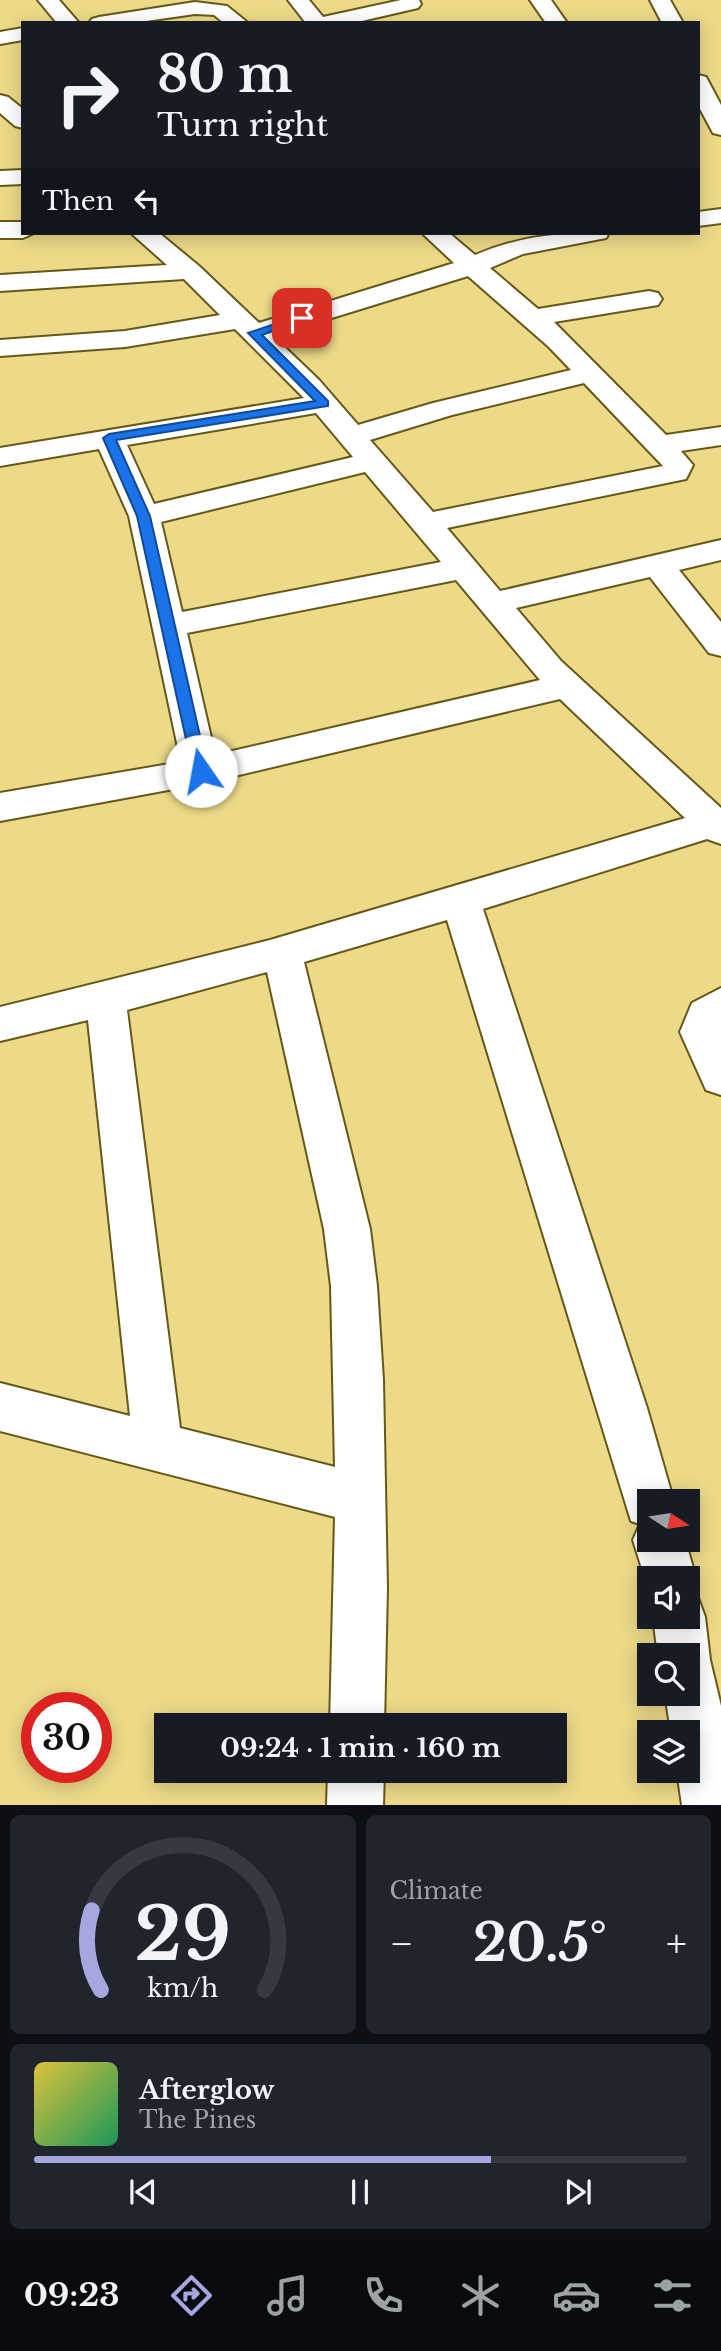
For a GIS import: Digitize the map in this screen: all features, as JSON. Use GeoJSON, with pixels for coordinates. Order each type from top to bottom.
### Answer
{"type":"FeatureCollection","features":[{"type":"Feature","properties":{"kind":"street"},"geometry":{"type":"LineString","coordinates":[[48,0],[67,21]]}},
{"type":"Feature","properties":{"kind":"street"},"geometry":{"type":"LineString","coordinates":[[298,0],[315,21]]}},
{"type":"Feature","properties":{"kind":"street"},"geometry":{"type":"LineString","coordinates":[[540,0],[556,21]]}},
{"type":"Feature","properties":{"kind":"street"},"geometry":{"type":"LineString","coordinates":[[660,0],[672,21]]}},
{"type":"Feature","properties":{"kind":"street"},"geometry":{"type":"LineString","coordinates":[[107,21],[139,13],[220,5],[236,21]]}},
{"type":"Feature","properties":{"kind":"street"},"geometry":{"type":"LineString","coordinates":[[334,21],[413,7]]}},
{"type":"Feature","properties":{"kind":"street"},"geometry":{"type":"LineString","coordinates":[[0,38],[21,34]]}},
{"type":"Feature","properties":{"kind":"street"},"geometry":{"type":"LineString","coordinates":[[700,88],[711,119]]}},
{"type":"Feature","properties":{"kind":"street"},"geometry":{"type":"LineString","coordinates":[[0,178],[21,177]]}},
{"type":"Feature","properties":{"kind":"street"},"geometry":{"type":"LineString","coordinates":[[700,219],[721,216]]}},
{"type":"Feature","properties":{"kind":"street"},"geometry":{"type":"LineString","coordinates":[[0,230],[21,230]]}},
{"type":"Feature","properties":{"kind":"street"},"geometry":{"type":"LineString","coordinates":[[146,235],[190,271],[324,403],[493,603],[567,685],[717,827]]}},
{"type":"Feature","properties":{"kind":"street"},"geometry":{"type":"LineString","coordinates":[[425,523],[675,473],[678,464],[588,374],[559,341],[436,235]]}},
{"type":"Feature","properties":{"kind":"street"},"geometry":{"type":"LineString","coordinates":[[0,348],[247,327],[472,266],[517,247],[586,235]]}},
{"type":"Feature","properties":{"kind":"street"},"geometry":{"type":"LineString","coordinates":[[0,284],[190,271]]}},
{"type":"Feature","properties":{"kind":"street"},"geometry":{"type":"LineString","coordinates":[[532,318],[649,299]]}},
{"type":"Feature","properties":{"kind":"street"},"geometry":{"type":"LineString","coordinates":[[351,436],[443,409],[588,374]]}},
{"type":"Feature","properties":{"kind":"street"},"geometry":{"type":"LineString","coordinates":[[0,457],[324,403]]}},
{"type":"Feature","properties":{"kind":"street"},"geometry":{"type":"LineString","coordinates":[[659,445],[721,436]]}},
{"type":"Feature","properties":{"kind":"street"},"geometry":{"type":"LineString","coordinates":[[109,438],[144,516],[201,771]]}},
{"type":"Feature","properties":{"kind":"street"},"geometry":{"type":"LineString","coordinates":[[144,516],[372,461]]}},
{"type":"Feature","properties":{"kind":"street"},"geometry":{"type":"LineString","coordinates":[[493,603],[721,550]]}},
{"type":"Feature","properties":{"kind":"street"},"geometry":{"type":"LineString","coordinates":[[658,565],[721,645]]}},
{"type":"Feature","properties":{"kind":"street"},"geometry":{"type":"LineString","coordinates":[[169,625],[463,568]]}},
{"type":"Feature","properties":{"kind":"street"},"geometry":{"type":"LineString","coordinates":[[0,807],[201,771],[567,685]]}},
{"type":"Feature","properties":{"kind":"street"},"geometry":{"type":"LineString","coordinates":[[0,1024],[106,1000],[282,952],[717,827]]}},
{"type":"Feature","properties":{"kind":"street"},"geometry":{"type":"LineString","coordinates":[[461,902],[623,1408],[645,1489]]}},
{"type":"Feature","properties":{"kind":"street"},"geometry":{"type":"LineString","coordinates":[[282,952],[347,1229],[354,1286],[359,1380],[361,1588],[357,1713]]}},
{"type":"Feature","properties":{"kind":"street"},"geometry":{"type":"LineString","coordinates":[[106,1000],[159,1446]]}},
{"type":"Feature","properties":{"kind":"street"},"geometry":{"type":"LineString","coordinates":[[721,1005],[706,1015],[701,1032],[721,1077]]}},
{"type":"Feature","properties":{"kind":"street"},"geometry":{"type":"LineString","coordinates":[[0,1407],[359,1498]]}},
{"type":"Feature","properties":{"kind":"street"},"geometry":{"type":"LineString","coordinates":[[694,1706],[710,1805]]}},
{"type":"Feature","properties":{"kind":"street"},"geometry":{"type":"LineString","coordinates":[[355,1805],[356,1783]]}},
{"type":"Feature","properties":{"kind":"route"},"geometry":{"type":"LineString","coordinates":[[201,771],[144,516],[109,438],[324,403],[254,333],[302,318]]}}]}
